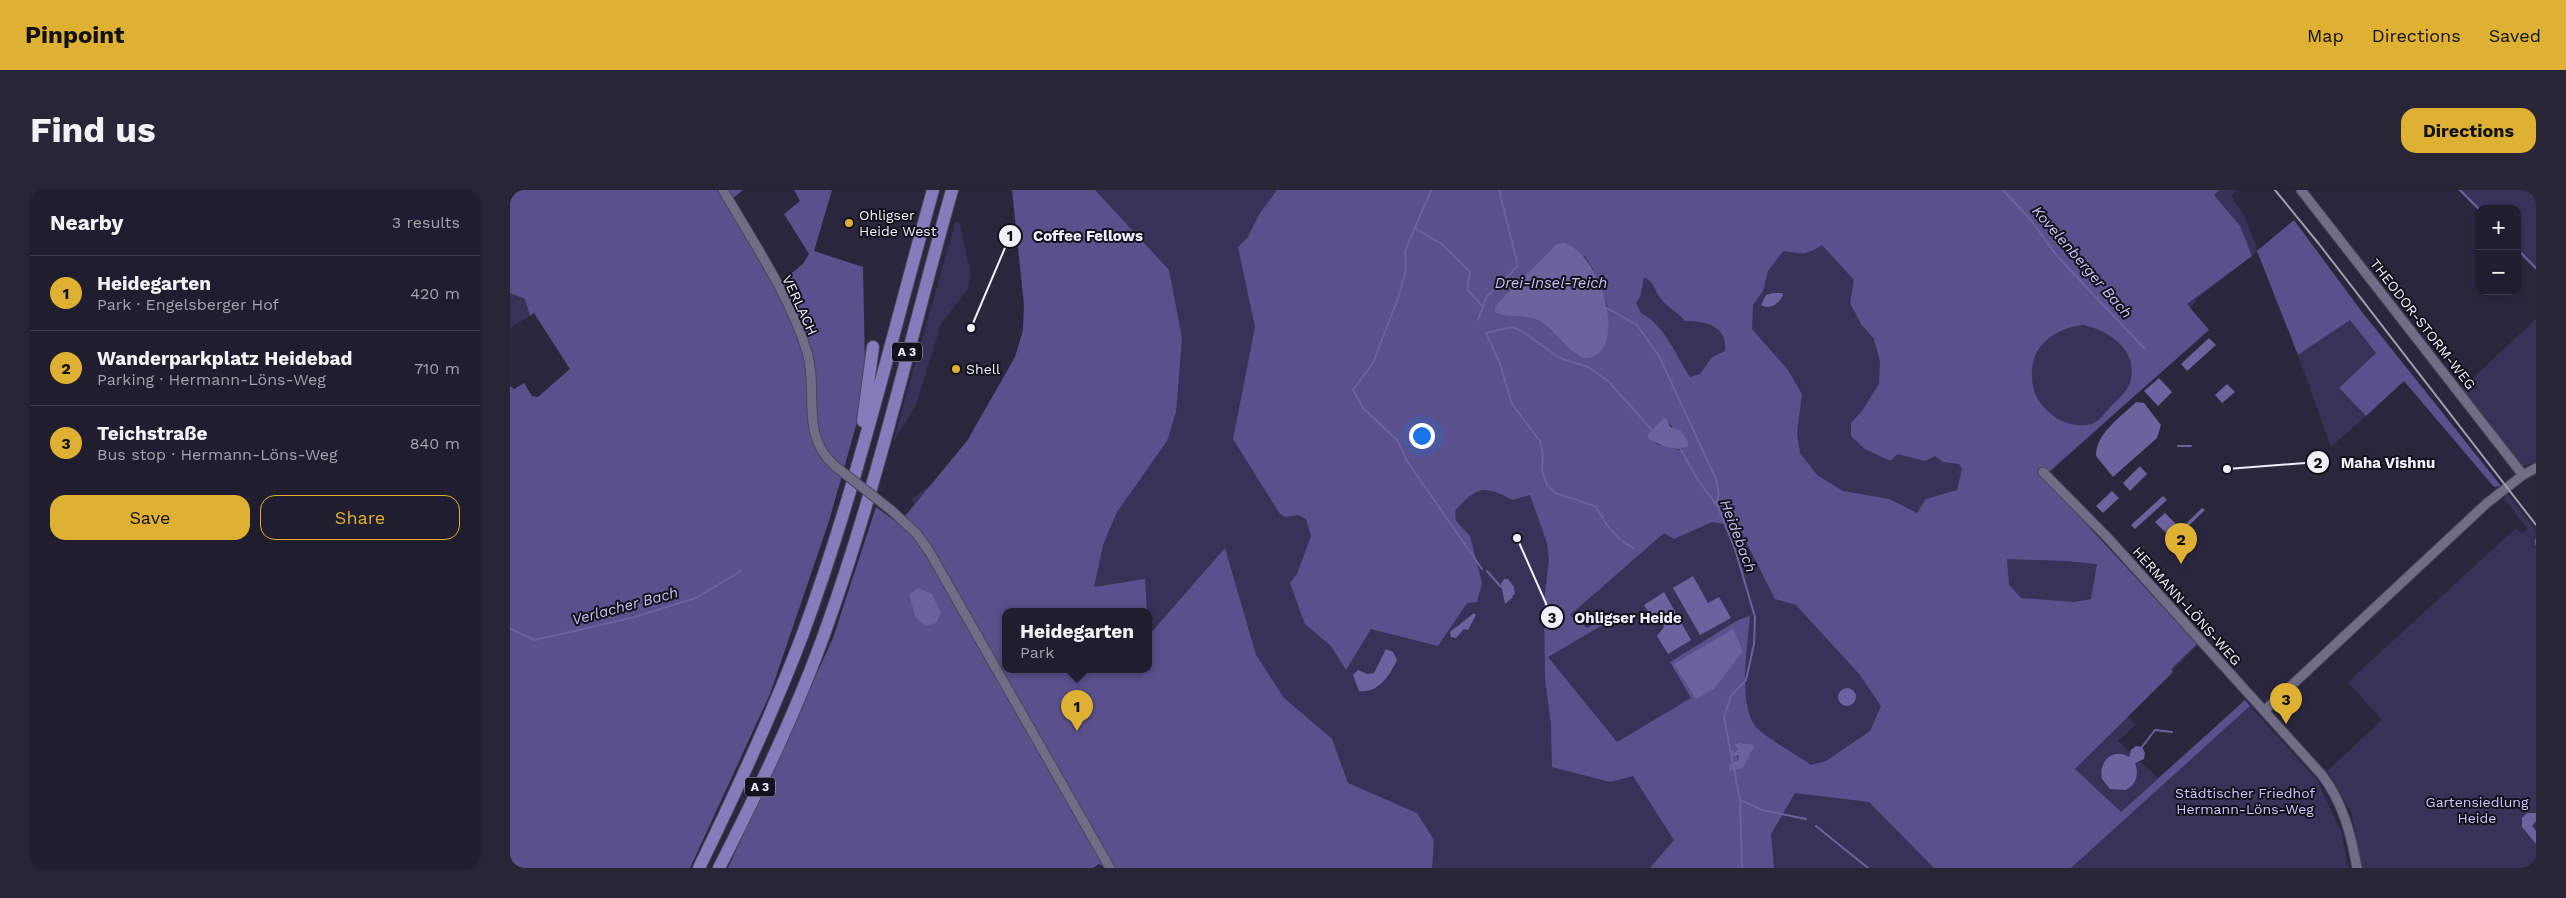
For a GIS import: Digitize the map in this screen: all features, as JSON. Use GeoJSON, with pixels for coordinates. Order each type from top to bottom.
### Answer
{"type":"FeatureCollection","features":[{"type":"Feature","properties":{"kind":"highway","name":"A 3"},"geometry":{"type":"LineString","coordinates":[[699,868],[737,791],[802,637],[858,468],[933,190]]}},
{"type":"Feature","properties":{"kind":"highway","name":"A 3"},"geometry":{"type":"LineString","coordinates":[[719,868],[755,798],[827,627],[864,515],[952,190]]}},
{"type":"Feature","properties":{"kind":"highway"},"geometry":{"type":"LineString","coordinates":[[858,468],[873,347]]}},
{"type":"Feature","properties":{"kind":"highway"},"geometry":{"type":"LineString","coordinates":[[864,515],[885,470]]}},
{"type":"Feature","properties":{"kind":"street","name":"VERLACH"},"geometry":{"type":"LineString","coordinates":[[723,190],[799,329],[808,354],[813,426],[816,442],[824,456],[916,533],[929,552],[1110,868]]}},
{"type":"Feature","properties":{"kind":"street","name":"THEODOR-STORM-WEG"},"geometry":{"type":"LineString","coordinates":[[2301,190],[2522,475]]}},
{"type":"Feature","properties":{"kind":"street"},"geometry":{"type":"LineString","coordinates":[[2264,711],[2487,503],[2522,475],[2536,468]]}},
{"type":"Feature","properties":{"kind":"street","name":"HERMANN-LÖNS-WEG"},"geometry":{"type":"LineString","coordinates":[[2043,472],[2108,538],[2322,775],[2336,795],[2350,831],[2357,868]]}},
{"type":"Feature","properties":{"kind":"green space"},"geometry":{"type":"Polygon","coordinates":[[[1021,190],[2237,190],[2231,196],[2245,217],[2258,251],[2199,297],[2190,309],[2208,328],[2044,478],[2198,645],[2127,716],[2136,725],[2118,741],[2158,778],[2061,868],[1115,868],[1007,673],[1152,673],[1152,608],[1002,608],[1002,664],[911,499],[949,472],[1034,391],[1021,190]]]}},
{"type":"Feature","properties":{"kind":"green space"},"geometry":{"type":"Polygon","coordinates":[[[2458,190],[2536,190],[2536,271],[2521,256],[2521,205],[2476,205],[2476,209],[2458,190]]]}},
{"type":"Feature","properties":{"kind":"green space"},"geometry":{"type":"Polygon","coordinates":[[[959,221],[971,274],[967,290],[941,324],[916,405],[893,442],[955,223],[959,221]]]}},
{"type":"Feature","properties":{"kind":"green space"},"geometry":{"type":"Polygon","coordinates":[[[510,293],[525,299],[530,316],[510,328],[510,293]]]}},
{"type":"Feature","properties":{"kind":"green space"},"geometry":{"type":"Polygon","coordinates":[[[2536,319],[2536,462],[2523,466],[2516,462],[2461,389],[2536,319]]]}},
{"type":"Feature","properties":{"kind":"green space"},"geometry":{"type":"Polygon","coordinates":[[[2350,320],[2376,353],[2339,388],[2366,416],[2331,447],[2298,355],[2350,320]]]}},
{"type":"Feature","properties":{"kind":"green space","name":"Gartensiedlung Heide"},"geometry":{"type":"Polygon","coordinates":[[[2507,493],[2536,530],[2536,864],[2529,868],[2362,868],[2351,812],[2327,771],[2382,720],[2348,682],[2516,528],[2522,534],[2528,529],[2504,499],[2507,493]]]}},
{"type":"Feature","properties":{"kind":"green space","name":"Städtischer Friedhof Hermann-Löns-Weg"},"geometry":{"type":"Polygon","coordinates":[[[2250,706],[2317,780],[2342,834],[2348,868],[2071,868],[2250,706]]]}},
{"type":"Feature","properties":{"kind":"shaded area"},"geometry":{"type":"Polygon","coordinates":[[[510,190],[743,190],[733,198],[782,281],[803,264],[809,254],[784,214],[800,201],[794,190],[832,190],[814,251],[863,267],[865,367],[861,408],[829,521],[770,694],[690,868],[510,868],[510,386],[514,389],[524,383],[532,396],[538,397],[570,369],[534,313],[530,316],[525,299],[510,293],[510,190]]]}},
{"type":"Feature","properties":{"kind":"shaded area"},"geometry":{"type":"Polygon","coordinates":[[[1012,190],[1095,190],[1169,270],[1182,338],[1176,412],[1167,441],[1117,512],[1103,545],[1094,587],[1145,579],[1147,608],[1002,608],[1002,673],[1152,673],[1152,632],[1225,548],[1256,655],[1284,698],[1332,739],[1348,783],[1417,813],[1434,840],[1432,868],[1106,868],[1099,864],[1093,868],[728,868],[833,638],[876,507],[898,523],[967,441],[1015,357],[1023,330],[1024,305],[1012,190]]]}},
{"type":"Feature","properties":{"kind":"shaded area"},"geometry":{"type":"Polygon","coordinates":[[[1277,190],[2219,190],[2214,195],[2240,226],[2252,256],[2187,304],[2209,330],[2043,477],[2197,644],[2171,669],[2173,672],[2075,769],[2121,812],[2245,700],[2250,706],[2071,868],[1934,868],[1869,802],[1795,793],[1771,834],[1774,868],[1650,868],[1674,840],[1633,776],[1610,782],[1552,767],[1551,724],[1545,679],[1544,602],[1549,560],[1547,543],[1530,495],[1512,500],[1494,492],[1481,490],[1469,497],[1455,511],[1456,521],[1470,536],[1482,583],[1477,602],[1467,603],[1438,646],[1371,629],[1346,670],[1331,646],[1305,624],[1290,583],[1297,574],[1311,536],[1306,519],[1298,515],[1285,517],[1280,514],[1233,439],[1255,327],[1238,247],[1248,237],[1260,213],[1277,190]],[[1822,245],[1803,253],[1783,251],[1768,271],[1763,291],[1753,305],[1752,329],[1788,370],[1802,394],[1797,433],[1800,453],[1817,475],[1843,491],[1889,499],[1917,513],[1926,499],[1957,490],[1962,469],[1959,464],[1943,462],[1935,456],[1925,461],[1897,454],[1892,460],[1888,460],[1865,449],[1851,436],[1851,423],[1862,411],[1879,384],[1880,361],[1874,339],[1861,324],[1850,303],[1854,280],[1822,245]],[[1585,256],[1524,278],[1495,307],[1529,316],[1544,323],[1577,355],[1608,308],[1593,269],[1585,256]],[[1644,277],[1640,297],[1636,303],[1641,313],[1663,332],[1690,377],[1700,374],[1712,357],[1725,351],[1723,336],[1719,331],[1708,324],[1685,321],[1664,302],[1648,279],[1644,277]],[[2083,325],[2070,327],[2049,338],[2036,354],[2032,377],[2034,390],[2042,405],[2055,417],[2072,424],[2091,424],[2102,416],[2128,387],[2132,368],[2130,359],[2119,343],[2102,331],[2083,325]],[[1668,420],[1652,430],[1656,444],[1679,450],[1684,448],[1668,420]],[[1712,522],[1674,539],[1664,533],[1570,615],[1587,628],[1603,619],[1606,623],[1548,657],[1617,742],[1691,698],[1670,662],[1738,620],[1750,616],[1745,689],[1750,717],[1760,731],[1811,765],[1826,761],[1870,731],[1881,706],[1860,675],[1796,605],[1775,599],[1738,526],[1712,522]],[[2007,559],[2009,585],[2021,598],[2074,602],[2091,599],[2097,564],[2007,559]],[[1734,744],[1738,750],[1735,752],[1739,760],[1736,763],[1745,762],[1752,752],[1752,744],[1734,744]]]}},
{"type":"Feature","properties":{"kind":"shaded area"},"geometry":{"type":"Polygon","coordinates":[[[2294,220],[2362,312],[2501,486],[2494,487],[2404,381],[2366,416],[2339,388],[2376,353],[2350,320],[2298,355],[2257,251],[2294,220]]]}},
{"type":"Feature","properties":{"kind":"water","name":"Drei-Insel-Teich"},"geometry":{"type":"Polygon","coordinates":[[[1563,243],[1577,250],[1589,264],[1599,282],[1605,302],[1608,322],[1607,339],[1600,352],[1587,358],[1577,354],[1548,327],[1537,320],[1506,316],[1495,312],[1495,307],[1500,301],[1557,244],[1563,243]]]}},
{"type":"Feature","properties":{"kind":"water"},"geometry":{"type":"Polygon","coordinates":[[[1782,293],[1783,295],[1774,305],[1768,307],[1761,305],[1766,295],[1782,293]]]}},
{"type":"Feature","properties":{"kind":"water"},"geometry":{"type":"Polygon","coordinates":[[[2209,338],[2216,345],[2187,371],[2181,364],[2209,338]]]}},
{"type":"Feature","properties":{"kind":"water"},"geometry":{"type":"Polygon","coordinates":[[[2159,378],[2172,392],[2158,406],[2144,391],[2159,378]]]}},
{"type":"Feature","properties":{"kind":"water"},"geometry":{"type":"Polygon","coordinates":[[[2227,384],[2235,392],[2222,403],[2215,395],[2227,384]]]}},
{"type":"Feature","properties":{"kind":"water"},"geometry":{"type":"Polygon","coordinates":[[[2136,402],[2144,403],[2161,425],[2157,438],[2113,477],[2096,456],[2097,448],[2104,433],[2136,402]]]}},
{"type":"Feature","properties":{"kind":"water"},"geometry":{"type":"Polygon","coordinates":[[[1664,418],[1668,420],[1670,427],[1681,431],[1688,441],[1688,446],[1679,449],[1673,448],[1648,438],[1648,434],[1664,418]]]}},
{"type":"Feature","properties":{"kind":"water"},"geometry":{"type":"Polygon","coordinates":[[[2140,466],[2147,474],[2130,491],[2123,483],[2140,466]]]}},
{"type":"Feature","properties":{"kind":"water"},"geometry":{"type":"Polygon","coordinates":[[[2112,491],[2119,498],[2103,513],[2096,506],[2112,491]]]}},
{"type":"Feature","properties":{"kind":"water"},"geometry":{"type":"Polygon","coordinates":[[[2163,496],[2167,500],[2135,529],[2131,525],[2163,496]]]}},
{"type":"Feature","properties":{"kind":"water"},"geometry":{"type":"Polygon","coordinates":[[[2202,508],[2205,510],[2173,541],[2170,539],[2202,508]]]}},
{"type":"Feature","properties":{"kind":"water"},"geometry":{"type":"Polygon","coordinates":[[[2165,513],[2178,526],[2168,535],[2155,522],[2165,513]]]}},
{"type":"Feature","properties":{"kind":"water"},"geometry":{"type":"Polygon","coordinates":[[[1693,576],[1708,603],[1719,597],[1731,618],[1700,635],[1673,588],[1693,576]]]}},
{"type":"Feature","properties":{"kind":"water"},"geometry":{"type":"Polygon","coordinates":[[[1504,579],[1508,579],[1514,587],[1515,594],[1505,604],[1501,584],[1504,579]]]}},
{"type":"Feature","properties":{"kind":"water"},"geometry":{"type":"Polygon","coordinates":[[[918,588],[932,594],[941,613],[936,623],[926,626],[916,618],[909,595],[918,588]]]}},
{"type":"Feature","properties":{"kind":"water"},"geometry":{"type":"Polygon","coordinates":[[[1664,592],[1691,640],[1668,654],[1657,636],[1664,627],[1661,621],[1656,624],[1644,605],[1664,592]]]}},
{"type":"Feature","properties":{"kind":"water"},"geometry":{"type":"Polygon","coordinates":[[[1474,613],[1476,615],[1468,630],[1464,629],[1456,638],[1451,637],[1450,632],[1474,613]]]}},
{"type":"Feature","properties":{"kind":"water"},"geometry":{"type":"Polygon","coordinates":[[[1733,629],[1743,651],[1714,689],[1696,699],[1674,664],[1733,629]]]}},
{"type":"Feature","properties":{"kind":"water"},"geometry":{"type":"Polygon","coordinates":[[[1386,649],[1393,652],[1397,660],[1391,672],[1372,690],[1359,691],[1353,675],[1358,670],[1367,674],[1374,673],[1386,649]]]}},
{"type":"Feature","properties":{"kind":"water"},"geometry":{"type":"Polygon","coordinates":[[[1847,688],[1853,691],[1856,697],[1853,703],[1847,706],[1841,703],[1838,697],[1841,691],[1847,688]]]}},
{"type":"Feature","properties":{"kind":"water"},"geometry":{"type":"Polygon","coordinates":[[[1734,744],[1752,744],[1754,747],[1743,768],[1729,771],[1729,765],[1739,760],[1738,755],[1732,757],[1729,754],[1732,750],[1735,752],[1738,750],[1734,744]]]}},
{"type":"Feature","properties":{"kind":"water"},"geometry":{"type":"Polygon","coordinates":[[[2136,746],[2142,747],[2145,753],[2144,759],[2135,763],[2137,775],[2135,782],[2126,790],[2110,789],[2102,779],[2102,767],[2105,762],[2112,755],[2123,754],[2129,757],[2131,750],[2136,746]]]}},
{"type":"Feature","properties":{"kind":"water"},"geometry":{"type":"Polygon","coordinates":[[[2527,813],[2536,813],[2536,821],[2532,826],[2536,831],[2536,844],[2522,827],[2522,818],[2527,813]]]}},
{"type":"Feature","properties":{"kind":"waterway"},"geometry":{"type":"LineString","coordinates":[[1431,190],[1405,251],[1406,270],[1398,298],[1373,363],[1353,390],[1363,408],[1398,441],[1407,461],[1482,569]]}},
{"type":"Feature","properties":{"kind":"waterway"},"geometry":{"type":"LineString","coordinates":[[1499,190],[1518,266],[1504,280]]}},
{"type":"Feature","properties":{"kind":"waterway","name":"Kovelenberger Bach"},"geometry":{"type":"LineString","coordinates":[[2003,190],[2030,219],[2057,256],[2144,348]]}},
{"type":"Feature","properties":{"kind":"waterway"},"geometry":{"type":"LineString","coordinates":[[2460,190],[2476,206]]}},
{"type":"Feature","properties":{"kind":"waterway","name":"Heidebach"},"geometry":{"type":"LineString","coordinates":[[1414,228],[1442,244],[1470,272],[1467,289],[1483,307],[1478,320]]}},
{"type":"Feature","properties":{"kind":"waterway"},"geometry":{"type":"LineString","coordinates":[[2518,250],[2536,268]]}},
{"type":"Feature","properties":{"kind":"waterway"},"geometry":{"type":"LineString","coordinates":[[1483,307],[1487,296],[1498,286]]}},
{"type":"Feature","properties":{"kind":"waterway"},"geometry":{"type":"LineString","coordinates":[[1607,308],[1637,325],[1659,356],[1716,479],[1719,494],[1716,505]]}},
{"type":"Feature","properties":{"kind":"waterway"},"geometry":{"type":"LineString","coordinates":[[1620,539],[1609,528],[1595,506],[1555,493],[1547,485],[1542,471],[1543,455],[1540,441],[1512,404],[1500,364],[1486,333],[1512,327],[1520,330],[1560,358],[1588,367],[1608,381],[1653,431]]}},
{"type":"Feature","properties":{"kind":"waterway"},"geometry":{"type":"LineString","coordinates":[[2178,446],[2191,446]]}},
{"type":"Feature","properties":{"kind":"waterway","name":"Heidebach"},"geometry":{"type":"LineString","coordinates":[[1680,448],[1698,480],[1718,507],[1735,549],[1755,617],[1754,644],[1746,680],[1731,696],[1724,717],[1740,800],[1742,868]]}},
{"type":"Feature","properties":{"kind":"waterway"},"geometry":{"type":"LineString","coordinates":[[1623,541],[1633,548]]}},
{"type":"Feature","properties":{"kind":"waterway","name":"Verlacher Bach"},"geometry":{"type":"LineString","coordinates":[[510,629],[535,640],[631,618],[696,598],[741,571]]}},
{"type":"Feature","properties":{"kind":"waterway"},"geometry":{"type":"LineString","coordinates":[[1487,571],[1501,587]]}},
{"type":"Feature","properties":{"kind":"waterway"},"geometry":{"type":"LineString","coordinates":[[2142,747],[2155,730],[2172,732]]}},
{"type":"Feature","properties":{"kind":"waterway"},"geometry":{"type":"LineString","coordinates":[[1740,800],[1762,810],[1806,819]]}},
{"type":"Feature","properties":{"kind":"waterway"},"geometry":{"type":"LineString","coordinates":[[1816,826],[1868,868]]}},
{"type":"Feature","properties":{"kind":"railway"},"geometry":{"type":"LineString","coordinates":[[2275,190],[2319,244],[2536,525]]}},
{"type":"Feature","properties":{"kind":"place","name":"Ohligser Heide West"},"geometry":{"type":"Point","coordinates":[849,223]}},
{"type":"Feature","properties":{"kind":"place","name":"Coffee Fellows"},"geometry":{"type":"Point","coordinates":[971,328]}},
{"type":"Feature","properties":{"kind":"place","name":"Shell"},"geometry":{"type":"Point","coordinates":[956,369]}},
{"type":"Feature","properties":{"kind":"place","name":"Maha Vishnu"},"geometry":{"type":"Point","coordinates":[2227,469]}},
{"type":"Feature","properties":{"kind":"place","name":"Ohligser Heide"},"geometry":{"type":"Point","coordinates":[1517,538]}},
{"type":"Feature","properties":{"kind":"place","name":"Wanderparkplatz Heidebad"},"geometry":{"type":"Point","coordinates":[2181,564]}},
{"type":"Feature","properties":{"kind":"place","name":"Teichstraße"},"geometry":{"type":"Point","coordinates":[2286,724]}},
{"type":"Feature","properties":{"kind":"place","name":"Heidegarten"},"geometry":{"type":"Point","coordinates":[1077,731]}}]}
